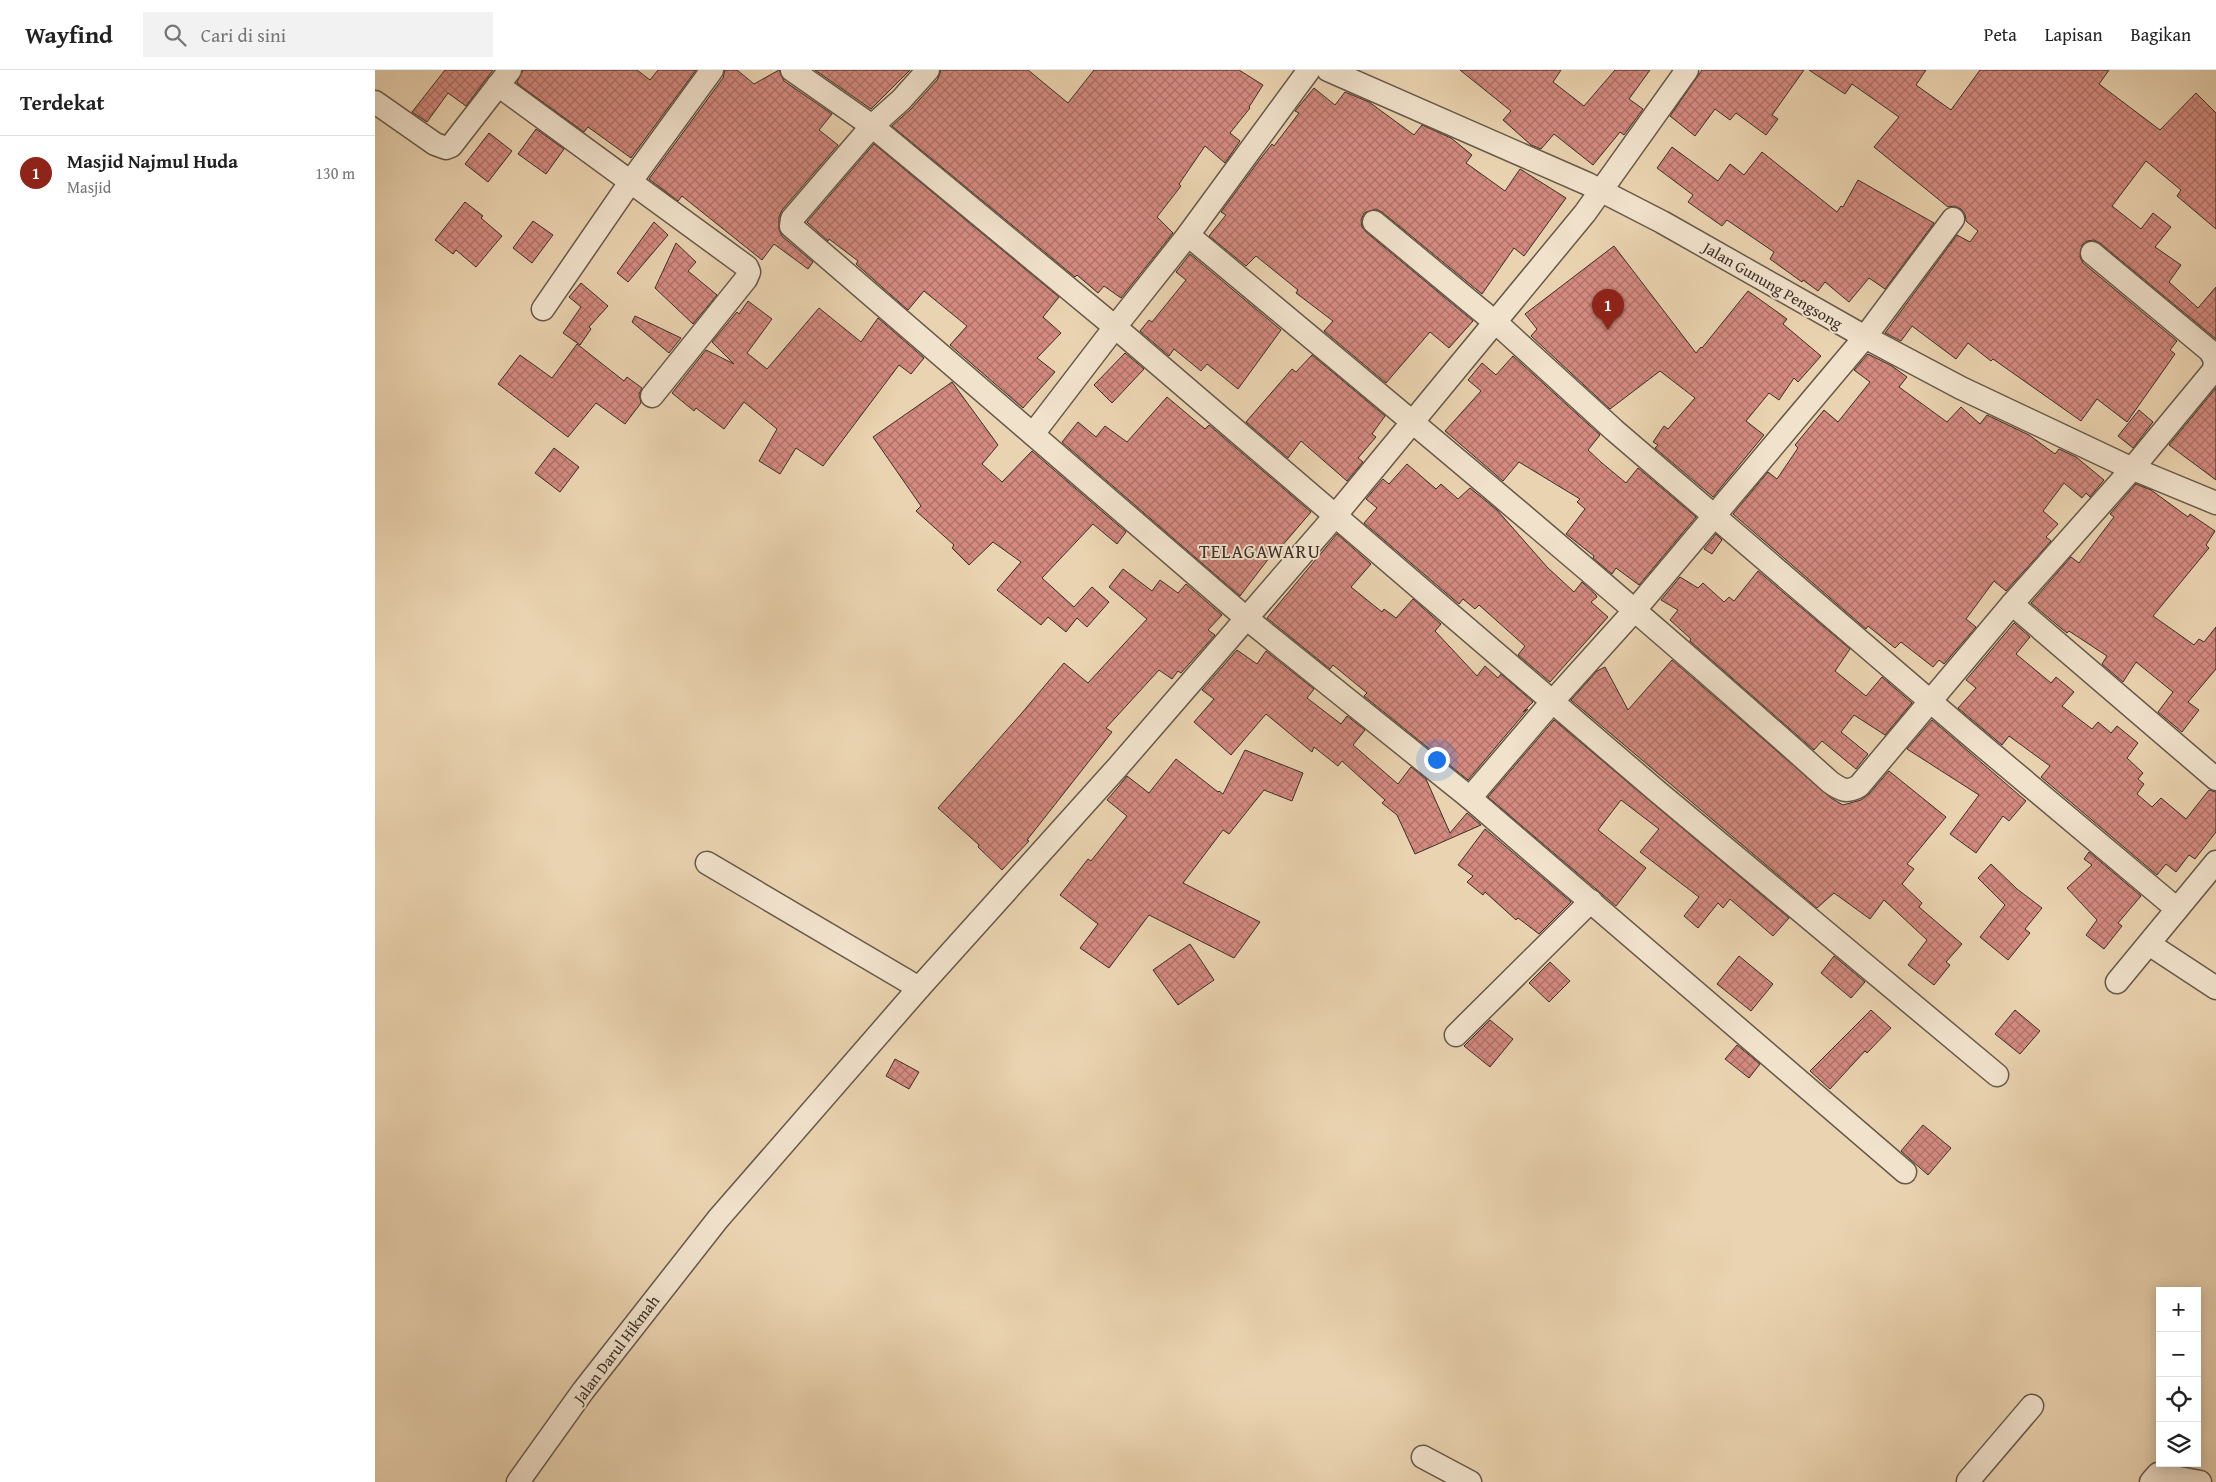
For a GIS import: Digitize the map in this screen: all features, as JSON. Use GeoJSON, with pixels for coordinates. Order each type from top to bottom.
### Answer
{"type":"FeatureCollection","features":[{"type":"Feature","properties":{"kind":"street"},"geometry":{"type":"LineString","coordinates":[[543,309],[631,181],[712,70]]}},
{"type":"Feature","properties":{"kind":"street"},"geometry":{"type":"LineString","coordinates":[[792,70],[871,126],[1115,327],[1552,702],[1997,1075]]}},
{"type":"Feature","properties":{"kind":"street"},"geometry":{"type":"LineString","coordinates":[[928,70],[901,100],[871,126],[792,219],[791,226],[1246,618],[1470,798],[1905,1172]]}},
{"type":"Feature","properties":{"kind":"street"},"geometry":{"type":"LineString","coordinates":[[1033,434],[1188,235],[1309,70]]}},
{"type":"Feature","properties":{"kind":"street","name":"Jalan Gunung Pengsong"},"geometry":{"type":"LineString","coordinates":[[1328,70],[1601,191],[1662,222],[1865,337],[1961,388],[2132,469],[2216,504]]}},
{"type":"Feature","properties":{"kind":"street","name":"Jalan Darul Hikmah"},"geometry":{"type":"LineString","coordinates":[[518,1482],[594,1376],[718,1219],[919,988],[1072,819],[1335,516],[1601,191],[1687,70]]}},
{"type":"Feature","properties":{"kind":"street"},"geometry":{"type":"LineString","coordinates":[[375,102],[435,144],[446,148],[451,146],[504,77],[631,181],[744,264],[749,272],[652,396]]}},
{"type":"Feature","properties":{"kind":"street"},"geometry":{"type":"LineString","coordinates":[[1470,798],[1716,516],[1865,337],[1953,218]]}},
{"type":"Feature","properties":{"kind":"street"},"geometry":{"type":"LineString","coordinates":[[1374,222],[1494,322],[1614,430],[1931,702],[2177,909]]}},
{"type":"Feature","properties":{"kind":"street"},"geometry":{"type":"LineString","coordinates":[[1188,235],[1413,422],[1710,675],[1830,782],[1842,790],[1852,791],[1859,786],[2012,604],[2132,469],[2214,370],[2215,360],[2210,351],[2092,253]]}},
{"type":"Feature","properties":{"kind":"street"},"geometry":{"type":"LineString","coordinates":[[2012,604],[2216,779]]}},
{"type":"Feature","properties":{"kind":"street"},"geometry":{"type":"LineString","coordinates":[[2117,982],[2216,862]]}},
{"type":"Feature","properties":{"kind":"street"},"geometry":{"type":"LineString","coordinates":[[707,863],[919,988]]}},
{"type":"Feature","properties":{"kind":"street"},"geometry":{"type":"LineString","coordinates":[[1456,1035],[1591,901]]}},
{"type":"Feature","properties":{"kind":"street"},"geometry":{"type":"LineString","coordinates":[[2149,944],[2216,988]]}},
{"type":"Feature","properties":{"kind":"street"},"geometry":{"type":"LineString","coordinates":[[1969,1482],[2031,1406]]}},
{"type":"Feature","properties":{"kind":"street"},"geometry":{"type":"LineString","coordinates":[[1423,1457],[1470,1482]]}},
{"type":"Feature","properties":{"kind":"street"},"geometry":{"type":"LineString","coordinates":[[2151,1482],[2158,1474],[2200,1482]]}},
{"type":"Feature","properties":{"kind":"building"},"geometry":{"type":"Polygon","coordinates":[[[445,70],[493,70],[466,106],[448,93],[427,122],[412,112],[445,70]]]}},
{"type":"Feature","properties":{"kind":"building"},"geometry":{"type":"Polygon","coordinates":[[[523,70],[637,70],[650,80],[658,70],[696,70],[631,158],[588,127],[584,132],[518,84],[517,82],[523,70]]]}},
{"type":"Feature","properties":{"kind":"building"},"geometry":{"type":"Polygon","coordinates":[[[725,70],[737,70],[754,84],[779,70],[784,81],[832,114],[819,130],[838,145],[782,210],[779,217],[779,230],[782,236],[813,262],[808,269],[774,244],[762,260],[682,196],[678,201],[649,179],[723,78],[725,70]]]}},
{"type":"Feature","properties":{"kind":"building"},"geometry":{"type":"Polygon","coordinates":[[[815,70],[910,70],[871,109],[815,70]]]}},
{"type":"Feature","properties":{"kind":"building"},"geometry":{"type":"Polygon","coordinates":[[[941,70],[1028,70],[1068,103],[1094,70],[1239,70],[1263,85],[1250,108],[1230,133],[1240,141],[1225,163],[1205,146],[1179,184],[1181,186],[1157,217],[1173,233],[1121,298],[1104,286],[1098,293],[1077,275],[1075,277],[892,126],[911,109],[938,79],[941,70]]]}},
{"type":"Feature","properties":{"kind":"building"},"geometry":{"type":"Polygon","coordinates":[[[1460,70],[1561,70],[1553,82],[1584,106],[1615,70],[1650,70],[1629,99],[1643,109],[1624,135],[1620,132],[1593,165],[1554,134],[1541,149],[1531,145],[1503,120],[1511,111],[1460,70]]]}},
{"type":"Feature","properties":{"kind":"building"},"geometry":{"type":"Polygon","coordinates":[[[1702,70],[1804,70],[1772,115],[1778,119],[1766,135],[1736,113],[1730,120],[1715,109],[1695,136],[1670,116],[1702,70]]]}},
{"type":"Feature","properties":{"kind":"building"},"geometry":{"type":"Polygon","coordinates":[[[1809,70],[1926,70],[1916,85],[1951,110],[1980,70],[2109,70],[2099,84],[2160,130],[2196,93],[2216,113],[2216,229],[2177,196],[2181,190],[2146,161],[2112,206],[2141,229],[2153,213],[2171,227],[2155,247],[2181,265],[2169,282],[2198,308],[2216,287],[2216,339],[2094,240],[2087,241],[2082,245],[2080,257],[2083,263],[2177,341],[2170,350],[2175,354],[2127,422],[2097,399],[2081,421],[1993,359],[1991,361],[1968,343],[1956,359],[1912,326],[1901,341],[1885,333],[1957,235],[1970,242],[1978,231],[1966,221],[1965,214],[1961,209],[1955,206],[1948,207],[1874,147],[1899,117],[1852,84],[1845,94],[1809,70]]]}},
{"type":"Feature","properties":{"kind":"building"},"geometry":{"type":"Polygon","coordinates":[[[1314,88],[1335,105],[1345,92],[1369,102],[1414,135],[1422,125],[1451,138],[1472,155],[1466,163],[1505,191],[1520,169],[1566,198],[1524,256],[1514,248],[1482,294],[1382,212],[1376,209],[1364,213],[1361,220],[1362,227],[1366,232],[1473,321],[1449,348],[1430,332],[1386,383],[1324,331],[1333,321],[1296,293],[1298,290],[1256,256],[1246,266],[1209,236],[1226,215],[1221,212],[1272,144],[1274,146],[1299,113],[1295,111],[1314,88]]]}},
{"type":"Feature","properties":{"kind":"building"},"geometry":{"type":"Polygon","coordinates":[[[536,129],[564,149],[546,174],[518,154],[536,129]]]}},
{"type":"Feature","properties":{"kind":"building"},"geometry":{"type":"Polygon","coordinates":[[[489,133],[512,151],[488,182],[465,164],[489,133]]]}},
{"type":"Feature","properties":{"kind":"building"},"geometry":{"type":"Polygon","coordinates":[[[874,144],[1059,297],[1043,317],[1061,333],[1037,358],[1055,372],[1023,408],[950,345],[967,326],[924,291],[908,310],[856,264],[858,261],[829,239],[828,241],[807,222],[874,144]]]}},
{"type":"Feature","properties":{"kind":"building"},"geometry":{"type":"Polygon","coordinates":[[[1672,147],[1718,181],[1730,164],[1744,175],[1762,152],[1837,212],[1841,206],[1843,207],[1858,180],[1934,223],[1885,289],[1869,278],[1849,302],[1825,282],[1818,291],[1803,280],[1802,282],[1770,259],[1774,252],[1727,220],[1722,226],[1688,202],[1693,195],[1657,168],[1672,147]]]}},
{"type":"Feature","properties":{"kind":"building"},"geometry":{"type":"Polygon","coordinates":[[[465,202],[483,216],[481,218],[502,236],[476,267],[456,250],[453,254],[435,240],[465,202]]]}},
{"type":"Feature","properties":{"kind":"building"},"geometry":{"type":"Polygon","coordinates":[[[533,221],[553,235],[532,263],[513,248],[533,221]]]}},
{"type":"Feature","properties":{"kind":"building"},"geometry":{"type":"Polygon","coordinates":[[[654,222],[668,235],[628,282],[617,273],[654,222]]]}},
{"type":"Feature","properties":{"kind":"building"},"geometry":{"type":"Polygon","coordinates":[[[676,243],[696,262],[688,271],[717,295],[693,324],[655,288],[676,243]]]}},
{"type":"Feature","properties":{"kind":"building"},"geometry":{"type":"Polygon","coordinates":[[[1614,246],[1696,353],[1748,291],[1787,319],[1783,324],[1821,356],[1798,382],[1794,378],[1779,400],[1769,393],[1746,421],[1764,435],[1713,497],[1655,448],[1658,445],[1653,442],[1664,426],[1668,429],[1695,398],[1660,371],[1610,409],[1531,336],[1537,329],[1525,314],[1614,246]]]}},
{"type":"Feature","properties":{"kind":"building"},"geometry":{"type":"Polygon","coordinates":[[[1190,254],[1281,330],[1238,389],[1207,364],[1201,371],[1174,349],[1169,356],[1140,331],[1149,320],[1152,322],[1186,280],[1176,272],[1190,254]]]}},
{"type":"Feature","properties":{"kind":"building"},"geometry":{"type":"Polygon","coordinates":[[[581,283],[608,306],[589,327],[591,329],[580,345],[563,333],[581,307],[569,297],[581,283]]]}},
{"type":"Feature","properties":{"kind":"building"},"geometry":{"type":"Polygon","coordinates":[[[748,301],[772,319],[747,353],[767,369],[819,308],[861,342],[878,318],[924,358],[911,374],[899,365],[823,466],[796,448],[780,474],[759,461],[777,429],[744,402],[724,429],[696,408],[694,411],[672,393],[706,350],[734,364],[712,342],[737,312],[739,314],[748,301]]]}},
{"type":"Feature","properties":{"kind":"building"},"geometry":{"type":"Polygon","coordinates":[[[635,316],[681,338],[669,353],[632,322],[635,316]]]}},
{"type":"Feature","properties":{"kind":"building"},"geometry":{"type":"Polygon","coordinates":[[[577,344],[624,381],[627,377],[642,388],[639,394],[641,403],[625,424],[596,403],[568,437],[498,384],[520,355],[552,378],[577,344]]]}},
{"type":"Feature","properties":{"kind":"building"},"geometry":{"type":"Polygon","coordinates":[[[1125,353],[1144,369],[1112,403],[1094,385],[1125,353]]]}},
{"type":"Feature","properties":{"kind":"building"},"geometry":{"type":"Polygon","coordinates":[[[1868,354],[1892,366],[1907,377],[1899,387],[1947,422],[1961,407],[1980,424],[1987,415],[2029,435],[2055,454],[2059,449],[2076,457],[2104,480],[2090,497],[2086,493],[2082,498],[2064,483],[2043,511],[2058,524],[2046,537],[2051,541],[2006,591],[1994,581],[1966,619],[1976,627],[1944,664],[1939,660],[1933,667],[1901,642],[1895,648],[1868,626],[1866,629],[1733,514],[1768,472],[1777,479],[1798,448],[1795,445],[1824,410],[1838,422],[1870,382],[1854,370],[1868,354]]]}},
{"type":"Feature","properties":{"kind":"building"},"geometry":{"type":"Polygon","coordinates":[[[1312,355],[1385,416],[1372,434],[1376,437],[1358,458],[1363,462],[1347,481],[1301,441],[1288,458],[1246,422],[1292,369],[1296,372],[1312,355]]]}},
{"type":"Feature","properties":{"kind":"building"},"geometry":{"type":"Polygon","coordinates":[[[1513,356],[1600,435],[1588,450],[1602,463],[1626,483],[1638,468],[1696,517],[1639,585],[1616,568],[1612,574],[1593,558],[1594,556],[1566,534],[1585,509],[1577,502],[1580,499],[1519,462],[1503,481],[1445,431],[1481,391],[1468,380],[1482,363],[1496,375],[1513,356]]]}},
{"type":"Feature","properties":{"kind":"building"},"geometry":{"type":"Polygon","coordinates":[[[952,382],[998,445],[982,464],[1002,482],[1032,451],[1126,532],[1117,544],[1093,524],[1042,578],[1074,607],[1092,587],[1109,602],[1087,627],[1077,618],[1066,632],[1048,617],[1041,625],[997,590],[1021,562],[993,542],[969,565],[952,548],[954,545],[916,511],[921,506],[873,437],[952,382]]]}},
{"type":"Feature","properties":{"kind":"building"},"geometry":{"type":"Polygon","coordinates":[[[2216,388],[2216,480],[2169,445],[2216,388]]]}},
{"type":"Feature","properties":{"kind":"building"},"geometry":{"type":"Polygon","coordinates":[[[1167,397],[1205,429],[1209,425],[1311,512],[1281,547],[1279,545],[1240,596],[1062,442],[1078,422],[1096,437],[1105,426],[1127,442],[1167,397]]]}},
{"type":"Feature","properties":{"kind":"building"},"geometry":{"type":"Polygon","coordinates":[[[2139,410],[2153,422],[2133,448],[2118,436],[2139,410]]]}},
{"type":"Feature","properties":{"kind":"building"},"geometry":{"type":"Polygon","coordinates":[[[554,448],[579,467],[560,492],[535,473],[554,448]]]}},
{"type":"Feature","properties":{"kind":"building"},"geometry":{"type":"Polygon","coordinates":[[[1407,464],[1436,489],[1441,484],[1458,499],[1470,488],[1497,510],[1547,567],[1574,592],[1582,582],[1596,595],[1597,597],[1591,602],[1608,617],[1550,682],[1518,655],[1525,646],[1479,605],[1475,609],[1463,599],[1459,604],[1364,523],[1377,508],[1366,499],[1383,479],[1389,484],[1407,464]]]}},
{"type":"Feature","properties":{"kind":"building"},"geometry":{"type":"Polygon","coordinates":[[[2136,484],[2151,490],[2188,517],[2190,514],[2215,531],[2206,545],[2209,548],[2153,616],[2194,645],[2199,639],[2204,642],[2216,627],[2216,669],[2188,702],[2199,710],[2182,732],[2158,712],[2173,692],[2136,662],[2123,682],[2102,664],[2107,656],[2069,631],[2067,633],[2031,603],[2071,557],[2079,563],[2114,517],[2110,514],[2136,484]]]}},
{"type":"Feature","properties":{"kind":"building"},"geometry":{"type":"Polygon","coordinates":[[[1337,534],[1371,564],[1351,587],[1382,612],[1384,609],[1396,618],[1413,599],[1441,624],[1435,631],[1477,676],[1485,666],[1498,678],[1501,674],[1533,702],[1468,780],[1364,696],[1367,693],[1333,665],[1330,669],[1267,618],[1337,534]]]}},
{"type":"Feature","properties":{"kind":"building"},"geometry":{"type":"Polygon","coordinates":[[[1716,534],[1722,540],[1712,554],[1704,549],[1716,534]]]}},
{"type":"Feature","properties":{"kind":"building"},"geometry":{"type":"Polygon","coordinates":[[[1123,569],[1152,591],[1160,580],[1178,593],[1186,584],[1222,615],[1208,630],[1215,635],[1181,673],[1178,671],[1172,679],[1159,670],[1106,728],[1112,732],[1027,840],[1029,841],[1002,870],[978,847],[979,845],[938,808],[1064,663],[1088,683],[1147,619],[1109,587],[1123,569]]]}},
{"type":"Feature","properties":{"kind":"building"},"geometry":{"type":"Polygon","coordinates":[[[1758,571],[1850,649],[1835,671],[1866,696],[1882,677],[1912,703],[1885,735],[1854,715],[1841,732],[1868,754],[1856,769],[1822,741],[1814,750],[1690,641],[1691,639],[1670,620],[1678,610],[1661,600],[1680,577],[1698,588],[1703,583],[1724,602],[1729,597],[1734,601],[1758,571]]]}},
{"type":"Feature","properties":{"kind":"building"},"geometry":{"type":"Polygon","coordinates":[[[2014,623],[2030,637],[2016,654],[2051,683],[2056,677],[2074,692],[2062,706],[2092,729],[2098,722],[2111,733],[2117,726],[2138,743],[2127,758],[2143,773],[2138,779],[2144,784],[2137,794],[2152,807],[2161,798],[2186,819],[2209,790],[2216,792],[2216,832],[2195,859],[2189,855],[2176,872],[2166,864],[2157,875],[2041,777],[2050,766],[2009,736],[2002,745],[1958,708],[1976,688],[1966,680],[2014,623]]]}},
{"type":"Feature","properties":{"kind":"building"},"geometry":{"type":"Polygon","coordinates":[[[1237,650],[1257,664],[1266,651],[1314,689],[1307,698],[1341,724],[1347,716],[1365,730],[1353,745],[1398,784],[1411,767],[1426,779],[1450,833],[1467,813],[1481,825],[1415,854],[1397,815],[1382,803],[1385,800],[1342,761],[1338,766],[1314,747],[1312,752],[1266,714],[1231,755],[1194,722],[1214,699],[1202,690],[1237,650]]]}},
{"type":"Feature","properties":{"kind":"building"},"geometry":{"type":"Polygon","coordinates":[[[1672,660],[1831,798],[1843,805],[1861,800],[1869,794],[1889,771],[1946,817],[1907,864],[1914,869],[1902,884],[1922,903],[1919,907],[1962,944],[1946,962],[1950,965],[1934,985],[1908,965],[1927,940],[1884,900],[1870,919],[1834,893],[1817,908],[1571,700],[1597,671],[1605,667],[1628,710],[1672,660]]]}},
{"type":"Feature","properties":{"kind":"building"},"geometry":{"type":"Polygon","coordinates":[[[1554,720],[1789,918],[1773,936],[1730,899],[1723,908],[1718,903],[1698,928],[1684,916],[1699,897],[1640,852],[1659,829],[1621,800],[1598,830],[1646,868],[1616,906],[1488,797],[1554,720]]]}},
{"type":"Feature","properties":{"kind":"building"},"geometry":{"type":"Polygon","coordinates":[[[1932,720],[2026,801],[2009,821],[2003,816],[1976,853],[1950,834],[1979,795],[1907,749],[1932,720]]]}},
{"type":"Feature","properties":{"kind":"building"},"geometry":{"type":"Polygon","coordinates":[[[1245,750],[1303,773],[1292,801],[1264,790],[1229,834],[1223,830],[1183,883],[1260,922],[1234,958],[1149,915],[1109,968],[1080,948],[1098,924],[1060,895],[1088,859],[1091,861],[1127,816],[1107,800],[1127,776],[1149,793],[1176,759],[1223,794],[1245,750]]]}},
{"type":"Feature","properties":{"kind":"building"},"geometry":{"type":"Polygon","coordinates":[[[1485,829],[1571,902],[1539,934],[1518,918],[1516,920],[1485,892],[1483,895],[1467,882],[1473,876],[1458,865],[1485,829]]]}},
{"type":"Feature","properties":{"kind":"building"},"geometry":{"type":"Polygon","coordinates":[[[2089,852],[2141,896],[2118,923],[2122,926],[2104,949],[2086,935],[2097,920],[2067,888],[2092,865],[2084,859],[2089,852]]]}},
{"type":"Feature","properties":{"kind":"building"},"geometry":{"type":"Polygon","coordinates":[[[1991,864],[2017,889],[2042,908],[2025,929],[2030,933],[2008,960],[1980,937],[2005,905],[1978,878],[1991,864]]]}},
{"type":"Feature","properties":{"kind":"building"},"geometry":{"type":"Polygon","coordinates":[[[1190,944],[1214,980],[1178,1005],[1153,970],[1190,944]]]}},
{"type":"Feature","properties":{"kind":"building"},"geometry":{"type":"Polygon","coordinates":[[[1739,956],[1773,984],[1751,1011],[1717,984],[1739,956]]]}},
{"type":"Feature","properties":{"kind":"building"},"geometry":{"type":"Polygon","coordinates":[[[1834,956],[1865,982],[1851,998],[1821,973],[1834,956]]]}},
{"type":"Feature","properties":{"kind":"building"},"geometry":{"type":"Polygon","coordinates":[[[1550,962],[1570,981],[1549,1002],[1529,983],[1550,962]]]}},
{"type":"Feature","properties":{"kind":"building"},"geometry":{"type":"Polygon","coordinates":[[[1871,1010],[1891,1028],[1867,1053],[1865,1051],[1830,1089],[1810,1071],[1871,1010]]]}},
{"type":"Feature","properties":{"kind":"building"},"geometry":{"type":"Polygon","coordinates":[[[2015,1010],[2040,1031],[2020,1054],[1995,1034],[2015,1010]]]}},
{"type":"Feature","properties":{"kind":"building"},"geometry":{"type":"Polygon","coordinates":[[[1490,1020],[1513,1039],[1490,1067],[1464,1046],[1490,1020]]]}},
{"type":"Feature","properties":{"kind":"building"},"geometry":{"type":"Polygon","coordinates":[[[1737,1045],[1760,1064],[1749,1078],[1725,1059],[1737,1045]]]}},
{"type":"Feature","properties":{"kind":"building"},"geometry":{"type":"Polygon","coordinates":[[[895,1059],[919,1072],[909,1089],[886,1076],[895,1059]]]}},
{"type":"Feature","properties":{"kind":"building"},"geometry":{"type":"Polygon","coordinates":[[[1923,1125],[1951,1148],[1928,1175],[1901,1151],[1923,1125]]]}},
{"type":"Feature","properties":{"kind":"place","name":"Masjid Najmul Huda"},"geometry":{"type":"Point","coordinates":[1608,330]}},
{"type":"Feature","properties":{"kind":"district","name":"TELAGAWARU"},"geometry":{"type":"Point","coordinates":[1260,551]}}]}
